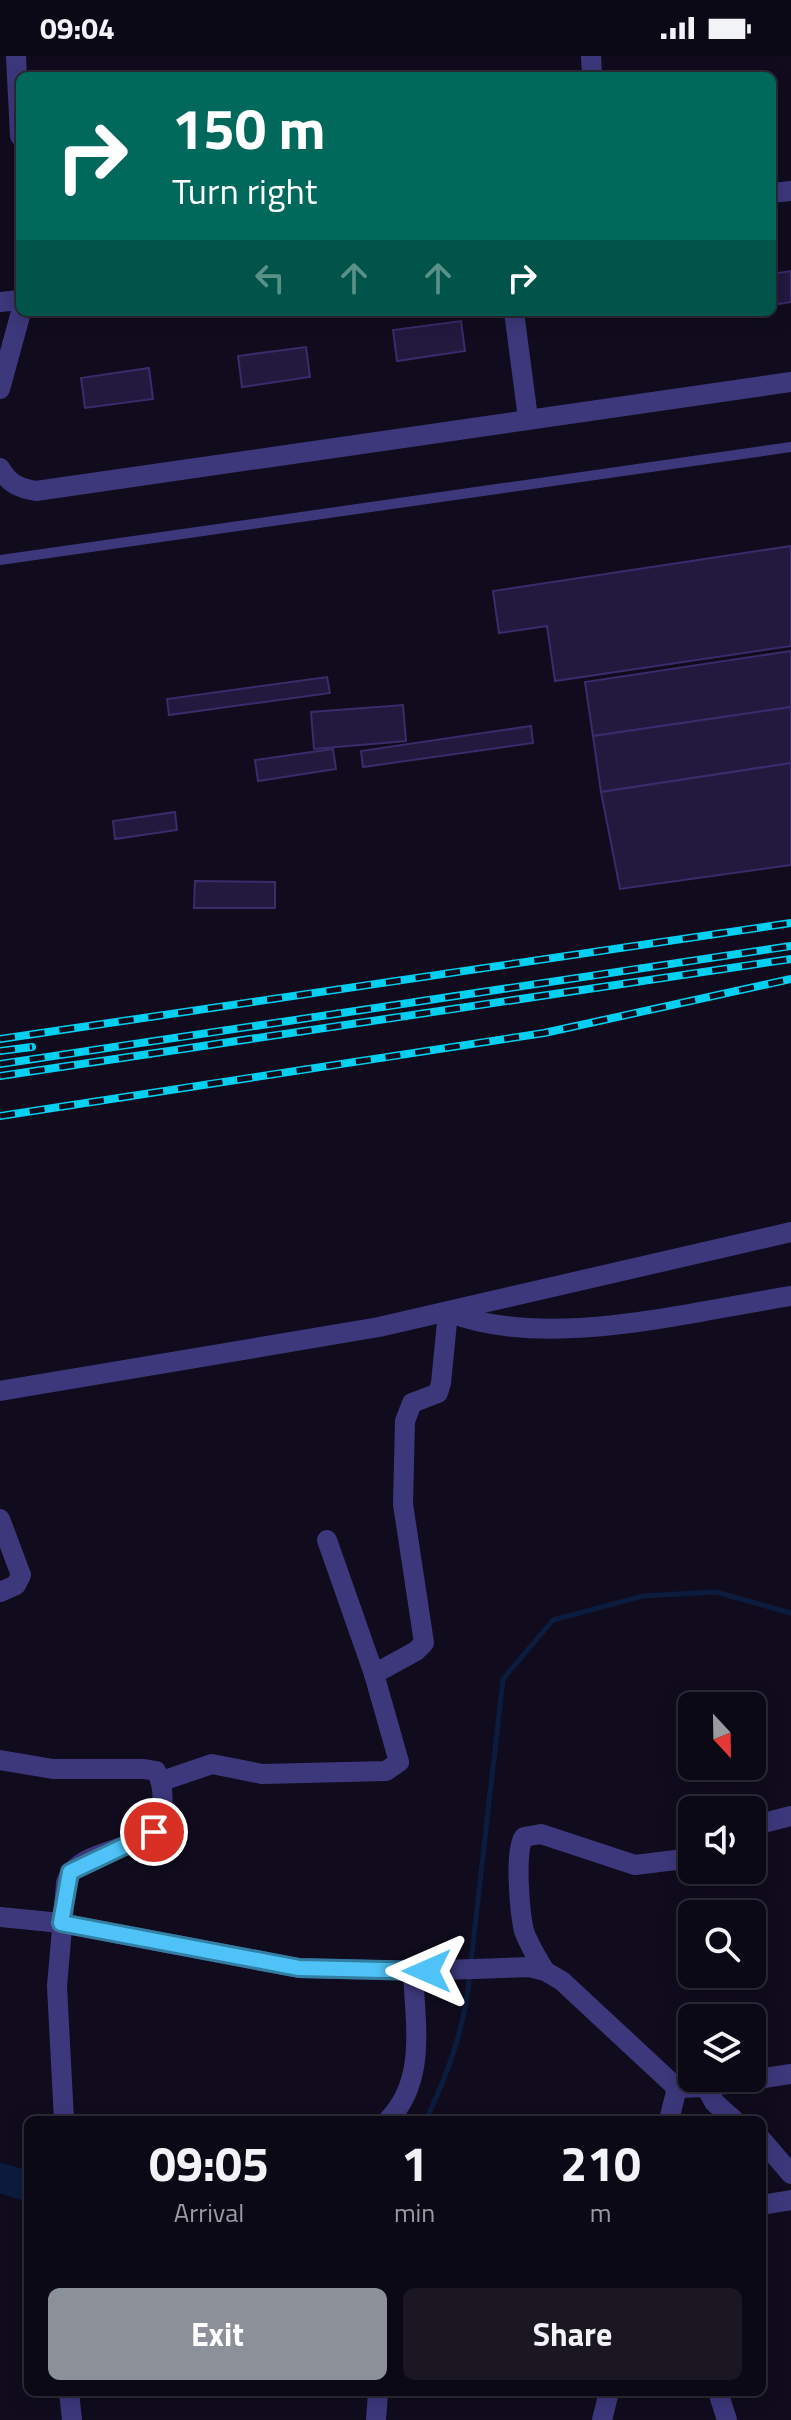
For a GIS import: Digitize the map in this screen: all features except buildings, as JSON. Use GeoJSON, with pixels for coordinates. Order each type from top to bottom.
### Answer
{"type":"FeatureCollection","features":[{"type":"Feature","properties":{"kind":"street"},"geometry":{"type":"LineString","coordinates":[[0,389],[20,316]]}},
{"type":"Feature","properties":{"kind":"street"},"geometry":{"type":"LineString","coordinates":[[515,316],[528,418]]}},
{"type":"Feature","properties":{"kind":"street"},"geometry":{"type":"LineString","coordinates":[[0,468],[7,481],[36,491],[791,382]]}},
{"type":"Feature","properties":{"kind":"street"},"geometry":{"type":"LineString","coordinates":[[0,1391],[448,1312],[791,1232]]}},
{"type":"Feature","properties":{"kind":"street"},"geometry":{"type":"LineString","coordinates":[[448,1312],[483,1325],[555,1331],[791,1296]]}},
{"type":"Feature","properties":{"kind":"street"},"geometry":{"type":"LineString","coordinates":[[374,1674],[416,1651],[424,1643],[403,1504],[405,1421],[412,1403],[438,1393],[448,1312]]}},
{"type":"Feature","properties":{"kind":"street"},"geometry":{"type":"LineString","coordinates":[[0,1519],[21,1575],[16,1585],[0,1592]]}},
{"type":"Feature","properties":{"kind":"street"},"geometry":{"type":"LineString","coordinates":[[162,1781],[212,1764],[262,1774],[394,1768],[399,1755],[327,1540]]}},
{"type":"Feature","properties":{"kind":"street"},"geometry":{"type":"LineString","coordinates":[[0,1760],[53,1769],[144,1769],[156,1771],[162,1781],[161,1821],[154,1832],[70,1872],[61,1923],[57,1986],[65,2116]]}},
{"type":"Feature","properties":{"kind":"street"},"geometry":{"type":"LineString","coordinates":[[766,1822],[791,1816]]}},
{"type":"Feature","properties":{"kind":"street"},"geometry":{"type":"LineString","coordinates":[[537,1969],[521,1912],[519,1851],[524,1837],[541,1834],[635,1865],[678,1860]]}},
{"type":"Feature","properties":{"kind":"street"},"geometry":{"type":"LineString","coordinates":[[0,1917],[61,1923],[299,1968],[420,1971],[537,1969],[562,1981],[677,2088],[670,2116]]}},
{"type":"Feature","properties":{"kind":"street"},"geometry":{"type":"LineString","coordinates":[[392,2116],[401,2107],[414,2074],[420,1971]]}},
{"type":"Feature","properties":{"kind":"street"},"geometry":{"type":"LineString","coordinates":[[766,2078],[791,2074]]}},
{"type":"Feature","properties":{"kind":"street"},"geometry":{"type":"LineString","coordinates":[[709,2092],[714,2102],[730,2116]]}},
{"type":"Feature","properties":{"kind":"street"},"geometry":{"type":"LineString","coordinates":[[766,2145],[791,2174]]}},
{"type":"Feature","properties":{"kind":"street"},"geometry":{"type":"LineString","coordinates":[[766,2204],[791,2200]]}},
{"type":"Feature","properties":{"kind":"street"},"geometry":{"type":"LineString","coordinates":[[69,2396],[72,2420]]}},
{"type":"Feature","properties":{"kind":"street"},"geometry":{"type":"LineString","coordinates":[[376,2420],[378,2396]]}},
{"type":"Feature","properties":{"kind":"street"},"geometry":{"type":"LineString","coordinates":[[602,2420],[608,2396]]}},
{"type":"Feature","properties":{"kind":"street"},"geometry":{"type":"LineString","coordinates":[[719,2396],[727,2420]]}},
{"type":"Feature","properties":{"kind":"lane"},"geometry":{"type":"LineString","coordinates":[[0,560],[791,447]]}},
{"type":"Feature","properties":{"kind":"waterway"},"geometry":{"type":"LineString","coordinates":[[471,1962],[503,1679],[553,1620],[643,1596],[716,1592],[791,1613]]}},
{"type":"Feature","properties":{"kind":"waterway"},"geometry":{"type":"LineString","coordinates":[[428,2116],[455,2048],[470,1972]]}},
{"type":"Feature","properties":{"kind":"waterway"},"geometry":{"type":"LineString","coordinates":[[0,2178],[24,2185]]}},
{"type":"Feature","properties":{"kind":"railway"},"geometry":{"type":"LineString","coordinates":[[0,1039],[791,923]]}},
{"type":"Feature","properties":{"kind":"railway"},"geometry":{"type":"LineString","coordinates":[[0,1064],[791,946]]}},
{"type":"Feature","properties":{"kind":"railway"},"geometry":{"type":"LineString","coordinates":[[0,1076],[791,959]]}},
{"type":"Feature","properties":{"kind":"railway"},"geometry":{"type":"LineString","coordinates":[[0,1116],[544,1033],[791,979]]}},
{"type":"Feature","properties":{"kind":"railway"},"geometry":{"type":"LineString","coordinates":[[0,1051],[32,1047]]}},
{"type":"Feature","properties":{"kind":"route"},"geometry":{"type":"LineString","coordinates":[[154,1832],[147,1838],[81,1864],[70,1872],[61,1923],[299,1968],[427,1971]]}}]}
